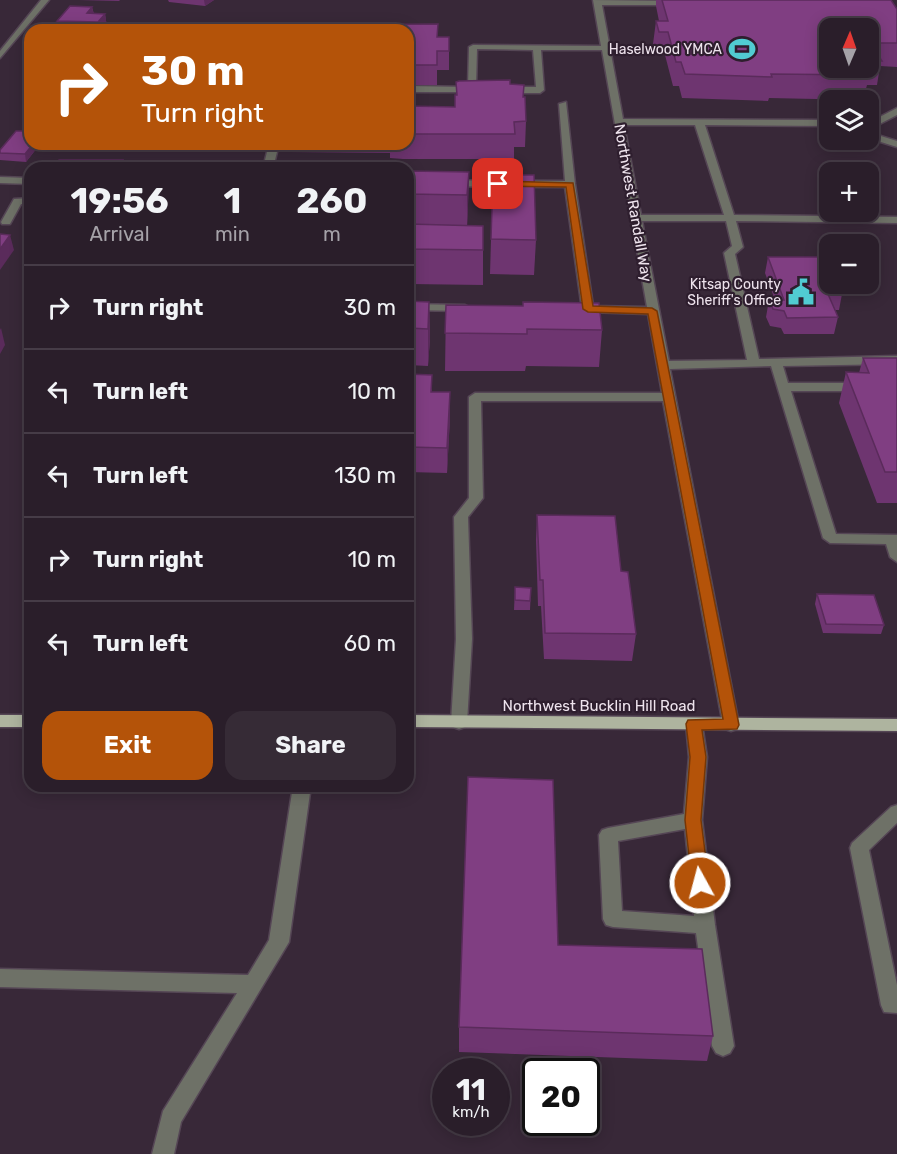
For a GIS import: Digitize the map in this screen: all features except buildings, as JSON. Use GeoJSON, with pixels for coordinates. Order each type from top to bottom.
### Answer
{"type":"FeatureCollection","features":[{"type":"Feature","properties":{"kind":"main road"},"geometry":{"type":"LineString","coordinates":[[0,721],[24,721]]}},
{"type":"Feature","properties":{"kind":"main road","name":"Northwest Bucklin Hill Road"},"geometry":{"type":"LineString","coordinates":[[414,721],[897,725]]}},
{"type":"Feature","properties":{"kind":"street"},"geometry":{"type":"LineString","coordinates":[[26,24],[45,0]]}},
{"type":"Feature","properties":{"kind":"street"},"geometry":{"type":"LineString","coordinates":[[597,1],[684,3]]}},
{"type":"Feature","properties":{"kind":"street","name":"Northwest Randall Way"},"geometry":{"type":"LineString","coordinates":[[597,1],[652,311],[731,725]]}},
{"type":"Feature","properties":{"kind":"street"},"geometry":{"type":"LineString","coordinates":[[0,56],[24,26]]}},
{"type":"Feature","properties":{"kind":"street"},"geometry":{"type":"LineString","coordinates":[[472,90],[473,47],[605,48]]}},
{"type":"Feature","properties":{"kind":"street"},"geometry":{"type":"LineString","coordinates":[[495,90],[540,90],[537,47]]}},
{"type":"Feature","properties":{"kind":"street"},"geometry":{"type":"LineString","coordinates":[[414,89],[483,90]]}},
{"type":"Feature","properties":{"kind":"street"},"geometry":{"type":"LineString","coordinates":[[562,104],[582,309],[652,311]]}},
{"type":"Feature","properties":{"kind":"street"},"geometry":{"type":"LineString","coordinates":[[879,121],[897,111]]}},
{"type":"Feature","properties":{"kind":"street"},"geometry":{"type":"LineString","coordinates":[[619,122],[819,123]]}},
{"type":"Feature","properties":{"kind":"street"},"geometry":{"type":"LineString","coordinates":[[699,122],[738,247],[729,253],[754,363]]}},
{"type":"Feature","properties":{"kind":"street"},"geometry":{"type":"LineString","coordinates":[[879,138],[897,144]]}},
{"type":"Feature","properties":{"kind":"street"},"geometry":{"type":"LineString","coordinates":[[0,180],[24,181]]}},
{"type":"Feature","properties":{"kind":"street"},"geometry":{"type":"LineString","coordinates":[[414,183],[570,184]]}},
{"type":"Feature","properties":{"kind":"street"},"geometry":{"type":"LineString","coordinates":[[6,222],[18,201],[24,201]]}},
{"type":"Feature","properties":{"kind":"street"},"geometry":{"type":"LineString","coordinates":[[636,218],[897,220]]}},
{"type":"Feature","properties":{"kind":"street"},"geometry":{"type":"LineString","coordinates":[[414,307],[480,308]]}},
{"type":"Feature","properties":{"kind":"street"},"geometry":{"type":"LineString","coordinates":[[662,365],[897,360]]}},
{"type":"Feature","properties":{"kind":"street"},"geometry":{"type":"LineString","coordinates":[[776,363],[830,538],[894,540],[897,557]]}},
{"type":"Feature","properties":{"kind":"street"},"geometry":{"type":"LineString","coordinates":[[783,387],[897,387]]}},
{"type":"Feature","properties":{"kind":"street"},"geometry":{"type":"LineString","coordinates":[[459,723],[464,639],[461,517],[476,498],[475,397],[668,397]]}},
{"type":"Feature","properties":{"kind":"street"},"geometry":{"type":"LineString","coordinates":[[694,724],[698,757],[693,820],[705,925],[723,1046]]}},
{"type":"Feature","properties":{"kind":"street"},"geometry":{"type":"LineString","coordinates":[[163,1154],[171,1119],[279,942],[301,792]]}},
{"type":"Feature","properties":{"kind":"street"},"geometry":{"type":"LineString","coordinates":[[897,812],[859,848],[891,1005],[897,1004]]}},
{"type":"Feature","properties":{"kind":"street"},"geometry":{"type":"LineString","coordinates":[[693,820],[608,835],[613,919],[705,925]]}},
{"type":"Feature","properties":{"kind":"street"},"geometry":{"type":"LineString","coordinates":[[0,978],[254,984]]}},
{"type":"Feature","properties":{"kind":"place","name":"Haselwood YMCA"},"geometry":{"type":"Point","coordinates":[742,49]}},
{"type":"Feature","properties":{"kind":"place","name":"Kitsap County Sheriff's Office"},"geometry":{"type":"Point","coordinates":[801,292]}},
{"type":"Feature","properties":{"kind":"route"},"geometry":{"type":"LineString","coordinates":[[498,184],[570,184],[588,309],[652,311],[731,725],[694,724],[698,757],[693,820],[700,883]]}}]}
